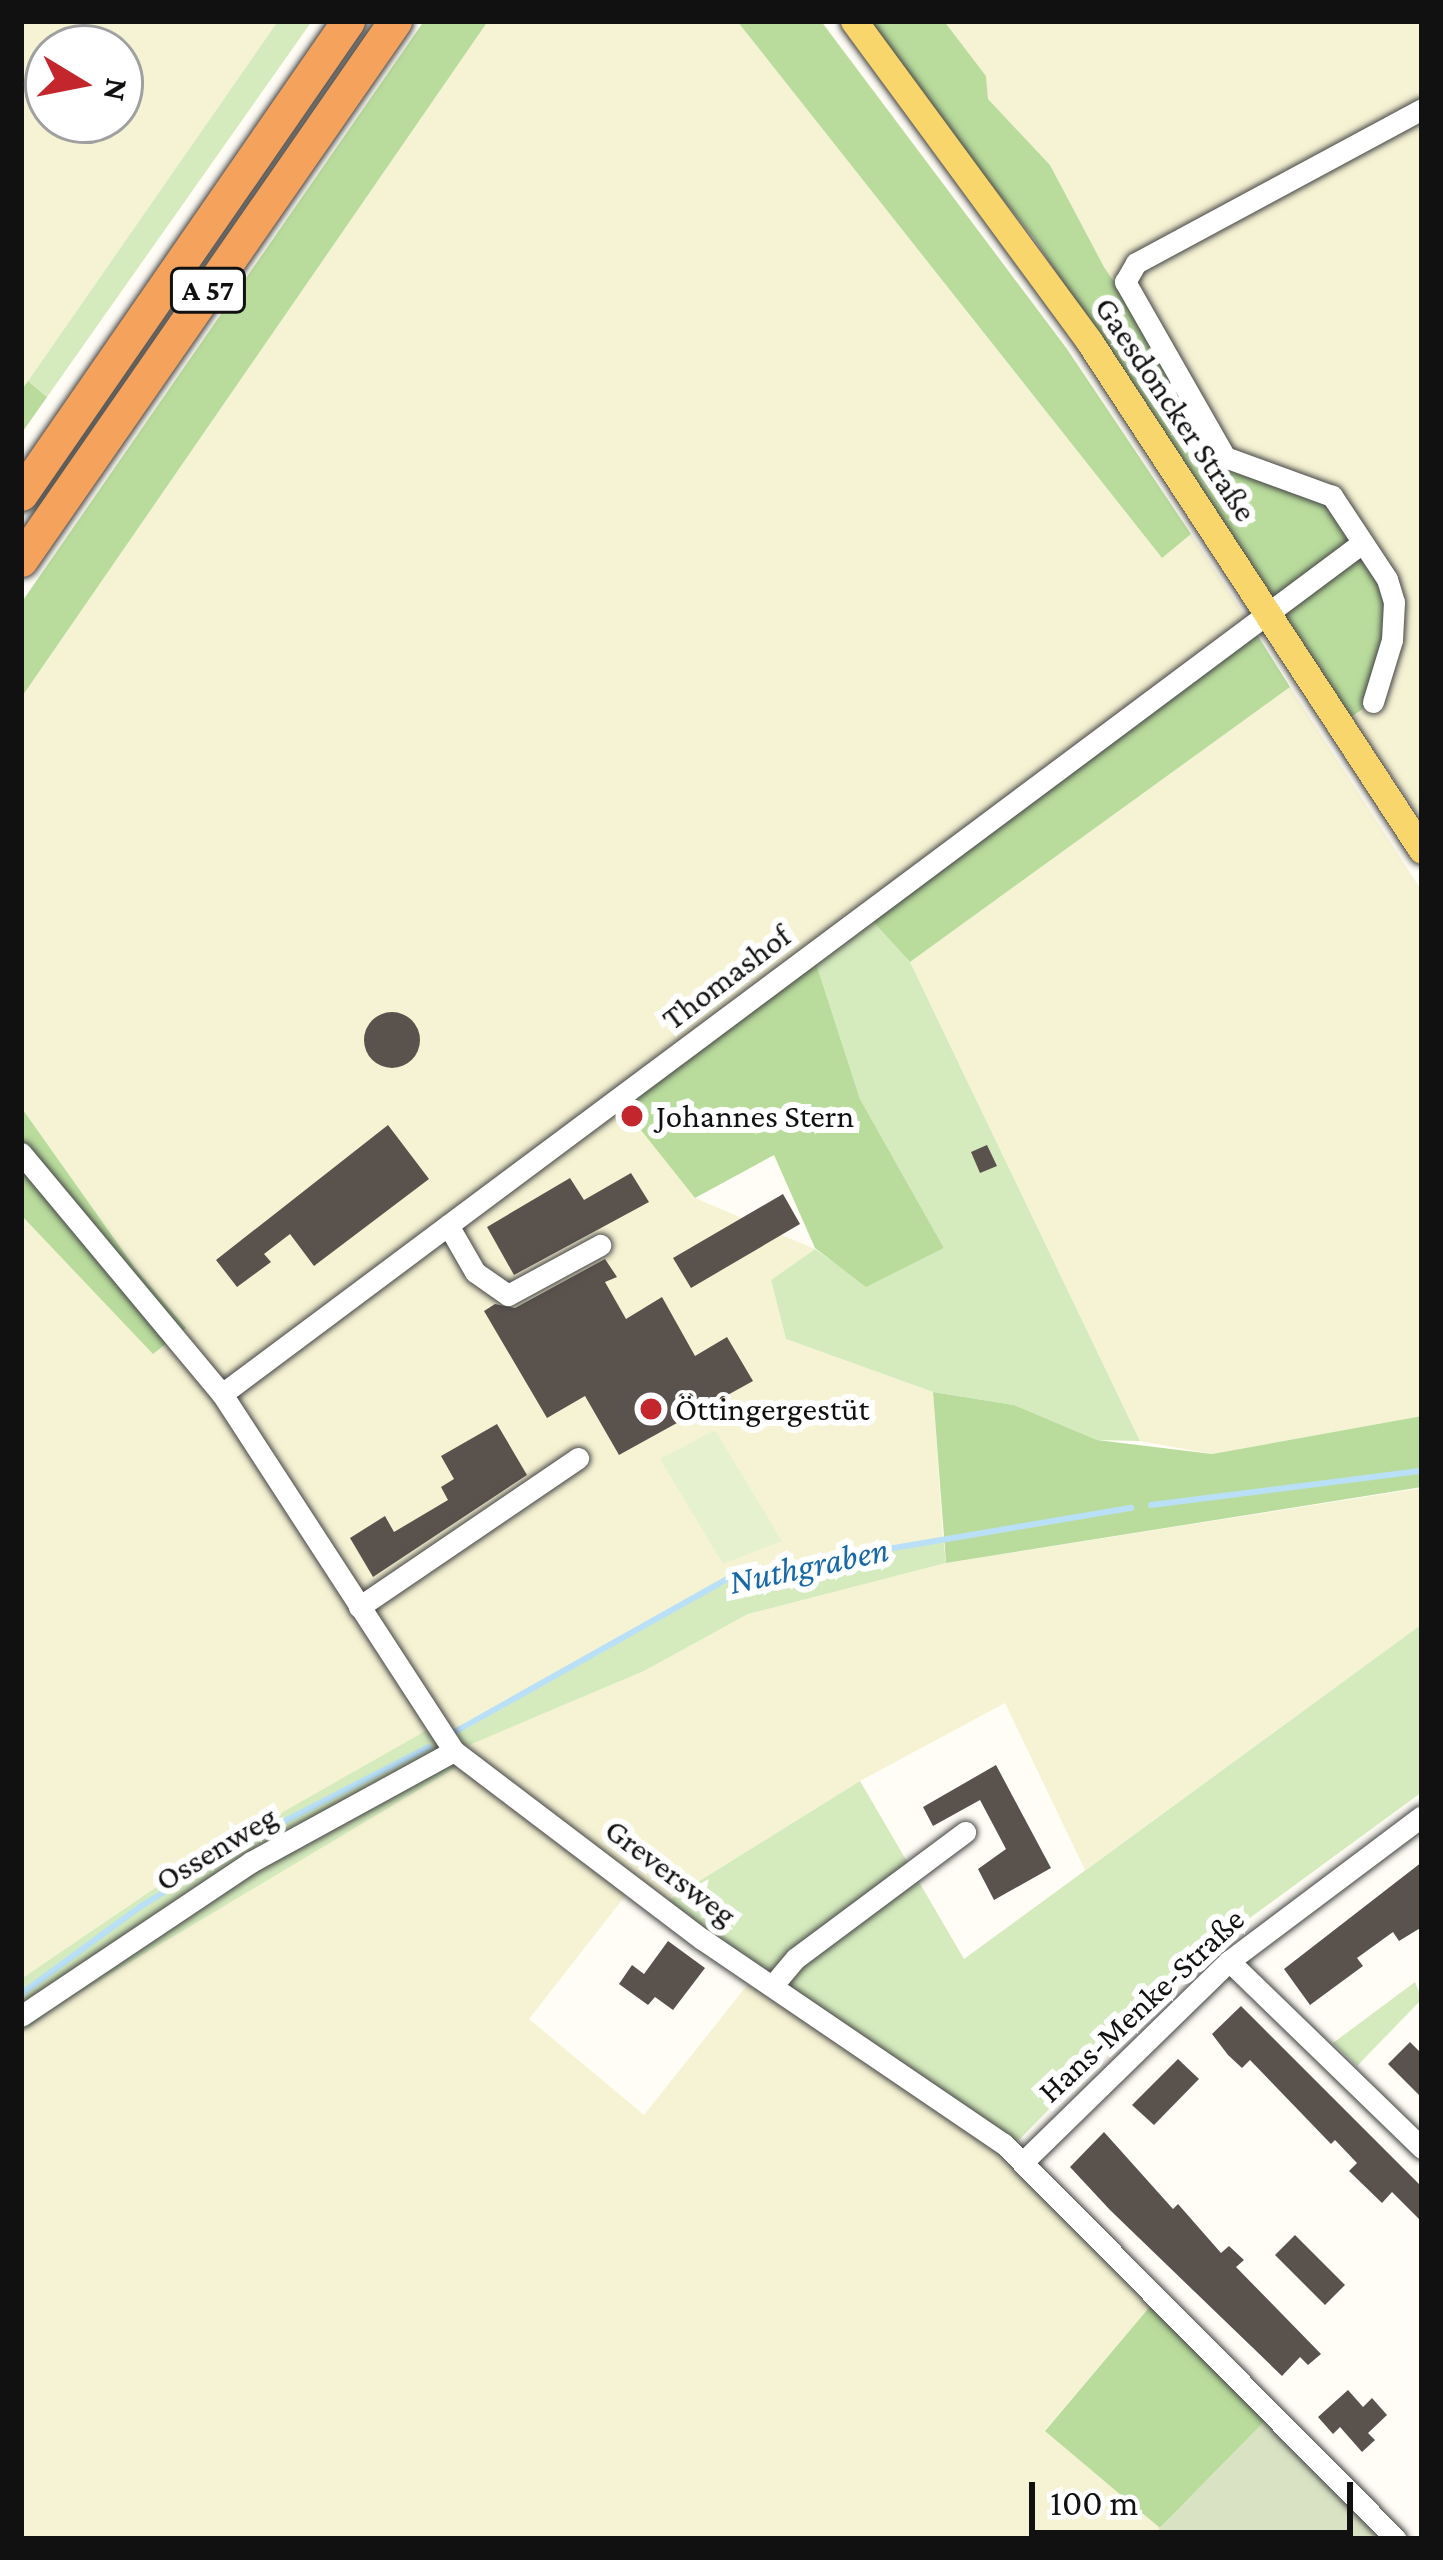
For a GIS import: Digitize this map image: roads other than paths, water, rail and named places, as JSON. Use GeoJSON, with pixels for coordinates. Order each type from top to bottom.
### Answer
{"type":"FeatureCollection","features":[{"type":"Feature","properties":{"kind":"highway","name":"A 57"},"geometry":{"type":"LineString","coordinates":[[21,494],[348,21]]}},
{"type":"Feature","properties":{"kind":"highway","name":"A 57"},"geometry":{"type":"LineString","coordinates":[[21,560],[395,21]]}},
{"type":"Feature","properties":{"kind":"main road","name":"Gaesdoncker Straße"},"geometry":{"type":"LineString","coordinates":[[854,21],[1089,341],[1422,850]]}},
{"type":"Feature","properties":{"kind":"street"},"geometry":{"type":"LineString","coordinates":[[1373,702],[1392,640],[1394,602],[1362,543],[1332,496],[1225,457],[1125,282],[1136,263],[1422,109]]}},
{"type":"Feature","properties":{"kind":"street","name":"Thomashof"},"geometry":{"type":"LineString","coordinates":[[222,1394],[1362,543]]}},
{"type":"Feature","properties":{"kind":"street","name":"Greversweg"},"geometry":{"type":"LineString","coordinates":[[21,1153],[222,1394],[454,1751],[702,1939],[1024,2161],[1396,2539]]}},
{"type":"Feature","properties":{"kind":"street"},"geometry":{"type":"LineString","coordinates":[[448,1226],[475,1272],[508,1294],[601,1245]]}},
{"type":"Feature","properties":{"kind":"street"},"geometry":{"type":"LineString","coordinates":[[358,1607],[578,1458]]}},
{"type":"Feature","properties":{"kind":"street","name":"Ossenweg"},"geometry":{"type":"LineString","coordinates":[[21,2016],[250,1862],[454,1751]]}},
{"type":"Feature","properties":{"kind":"street","name":"Hans-Menke-Straße"},"geometry":{"type":"LineString","coordinates":[[1024,2161],[1229,1960],[1422,1816]]}},
{"type":"Feature","properties":{"kind":"street"},"geometry":{"type":"LineString","coordinates":[[773,1985],[796,1958],[965,1832]]}},
{"type":"Feature","properties":{"kind":"street"},"geometry":{"type":"LineString","coordinates":[[1229,1960],[1422,2148]]}},
{"type":"Feature","properties":{"kind":"waterway","name":"Nuthgraben"},"geometry":{"type":"LineString","coordinates":[[1151,1505],[1422,1471]]}},
{"type":"Feature","properties":{"kind":"waterway","name":"Nuthgraben"},"geometry":{"type":"LineString","coordinates":[[451,1734],[734,1575],[1131,1508]]}},
{"type":"Feature","properties":{"kind":"waterway","name":"Nuthgraben"},"geometry":{"type":"LineString","coordinates":[[21,1994],[140,1907],[242,1843],[429,1747]]}},
{"type":"Feature","properties":{"kind":"place","name":"Johannes Stern"},"geometry":{"type":"Point","coordinates":[632,1116]}},
{"type":"Feature","properties":{"kind":"place","name":"Öttingergestüt"},"geometry":{"type":"Point","coordinates":[651,1409]}}]}
